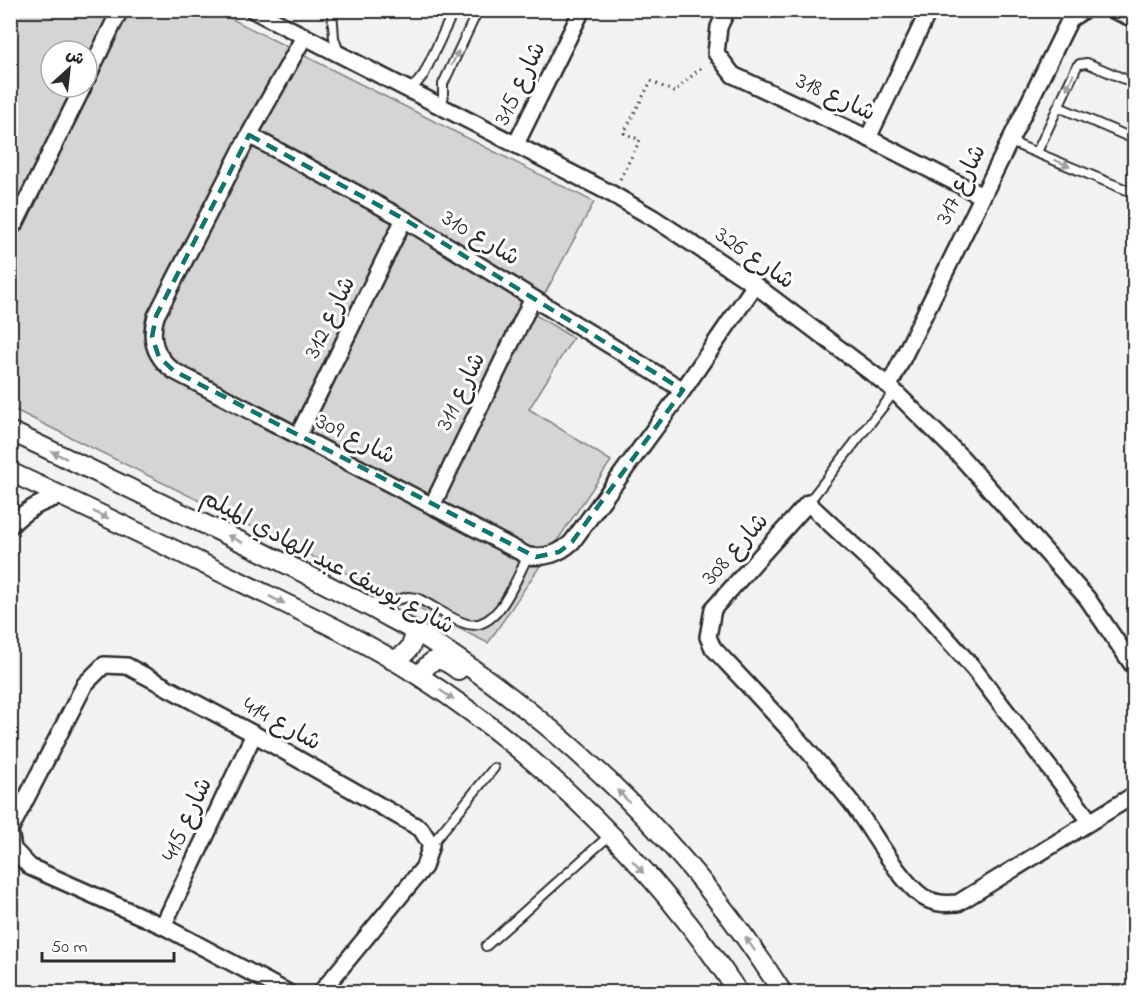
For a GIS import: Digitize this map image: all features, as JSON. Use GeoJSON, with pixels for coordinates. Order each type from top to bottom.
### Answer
{"type":"FeatureCollection","features":[{"type":"Feature","properties":{"kind":"street"},"geometry":{"type":"LineString","coordinates":[[99,53],[120,10]]}},
{"type":"Feature","properties":{"kind":"street","name":"شارع 326"},"geometry":{"type":"LineString","coordinates":[[254,10],[612,194],[655,219],[755,285],[892,388],[960,457],[1087,598],[1134,667]]}},
{"type":"Feature","properties":{"kind":"street","name":"شارع 315"},"geometry":{"type":"LineString","coordinates":[[516,144],[582,10]]}},
{"type":"Feature","properties":{"kind":"street"},"geometry":{"type":"LineString","coordinates":[[716,53],[719,27],[727,10]]}},
{"type":"Feature","properties":{"kind":"street"},"geometry":{"type":"LineString","coordinates":[[868,138],[929,10]]}},
{"type":"Feature","properties":{"kind":"street","name":"شارع 317"},"geometry":{"type":"LineString","coordinates":[[892,388],[1008,141],[1070,19],[1084,10]]}},
{"type":"Feature","properties":{"kind":"street"},"geometry":{"type":"LineString","coordinates":[[1113,10],[1134,19]]}},
{"type":"Feature","properties":{"kind":"street","name":"شارع 309"},"geometry":{"type":"LineString","coordinates":[[304,37],[249,135],[156,316],[152,337],[159,357],[174,371],[528,556]]}},
{"type":"Feature","properties":{"kind":"street","name":"شارع 318"},"geometry":{"type":"LineString","coordinates":[[716,53],[733,75],[868,138],[982,196]]}},
{"type":"Feature","properties":{"kind":"street"},"geometry":{"type":"LineString","coordinates":[[10,229],[16,222],[77,99]]}},
{"type":"Feature","properties":{"kind":"street","name":"شارع 310"},"geometry":{"type":"LineString","coordinates":[[249,135],[404,219],[683,390]]}},
{"type":"Feature","properties":{"kind":"street","name":"شارع 312"},"geometry":{"type":"LineString","coordinates":[[298,436],[404,219]]}},
{"type":"Feature","properties":{"kind":"street"},"geometry":{"type":"LineString","coordinates":[[528,556],[552,555],[572,542],[683,390],[755,285]]}},
{"type":"Feature","properties":{"kind":"street","name":"شارع 311"},"geometry":{"type":"LineString","coordinates":[[432,506],[533,298]]}},
{"type":"Feature","properties":{"kind":"street","name":"شارع يوسف عبد الهادي الميلم"},"geometry":{"type":"LineString","coordinates":[[10,431],[307,574],[415,632],[475,671],[585,758],[642,814],[701,880],[737,927],[782,993]]}},
{"type":"Feature","properties":{"kind":"street"},"geometry":{"type":"LineString","coordinates":[[10,472],[263,593],[392,660],[462,706],[514,746],[610,835],[699,938],[738,993]]}},
{"type":"Feature","properties":{"kind":"street"},"geometry":{"type":"LineString","coordinates":[[10,526],[31,508],[62,496]]}},
{"type":"Feature","properties":{"kind":"street"},"geometry":{"type":"LineString","coordinates":[[808,503],[919,607],[974,669],[1090,821]]}},
{"type":"Feature","properties":{"kind":"street","name":"شارع 308"},"geometry":{"type":"LineString","coordinates":[[808,503],[713,609],[709,642],[851,802],[910,884],[924,897],[941,904],[958,903],[1134,795]]}},
{"type":"Feature","properties":{"kind":"street"},"geometry":{"type":"LineString","coordinates":[[392,660],[409,650],[415,632]]}},
{"type":"Feature","properties":{"kind":"street"},"geometry":{"type":"LineString","coordinates":[[419,676],[431,661],[446,662],[550,737],[585,758]]}},
{"type":"Feature","properties":{"kind":"street","name":"شارع 414"},"geometry":{"type":"LineString","coordinates":[[287,993],[164,926],[30,867],[13,849],[10,830],[85,684],[104,665],[127,666],[254,734],[420,829],[431,845]]}},
{"type":"Feature","properties":{"kind":"street","name":"شارع 415"},"geometry":{"type":"LineString","coordinates":[[164,926],[254,734]]}},
{"type":"Feature","properties":{"kind":"street"},"geometry":{"type":"LineString","coordinates":[[321,993],[424,867],[431,845]]}},
{"type":"Feature","properties":{"kind":"lane"},"geometry":{"type":"LineString","coordinates":[[332,10],[334,38],[339,55]]}},
{"type":"Feature","properties":{"kind":"lane"},"geometry":{"type":"LineString","coordinates":[[408,90],[424,74],[454,10]]}},
{"type":"Feature","properties":{"kind":"lane"},"geometry":{"type":"LineString","coordinates":[[443,107],[443,84],[478,10]]}},
{"type":"Feature","properties":{"kind":"lane"},"geometry":{"type":"LineString","coordinates":[[1036,152],[1080,63],[1087,63],[1134,83]]}},
{"type":"Feature","properties":{"kind":"lane"},"geometry":{"type":"LineString","coordinates":[[1059,107],[1134,139]]}},
{"type":"Feature","properties":{"kind":"lane"},"geometry":{"type":"LineString","coordinates":[[1008,141],[1134,193]]}},
{"type":"Feature","properties":{"kind":"lane"},"geometry":{"type":"LineString","coordinates":[[808,503],[892,388]]}},
{"type":"Feature","properties":{"kind":"lane"},"geometry":{"type":"LineString","coordinates":[[369,607],[408,597],[417,598],[467,624],[479,624],[490,620],[498,612],[528,556]]}},
{"type":"Feature","properties":{"kind":"lane"},"geometry":{"type":"LineString","coordinates":[[431,845],[494,768]]}},
{"type":"Feature","properties":{"kind":"lane"},"geometry":{"type":"LineString","coordinates":[[486,946],[610,835]]}},
{"type":"Feature","properties":{"kind":"path"},"geometry":{"type":"LineString","coordinates":[[612,194],[640,140],[624,133],[651,81],[674,93],[716,53]]}},
{"type":"Feature","properties":{"kind":"highlighted area"},"geometry":{"type":"Polygon","coordinates":[[[249,135],[404,219],[683,390],[572,542],[559,552],[536,557],[174,371],[159,357],[152,337],[156,316],[249,135]]]}},
{"type":"Feature","properties":{"kind":"shaded area"},"geometry":{"type":"Polygon","coordinates":[[[10,11],[216,11],[594,202],[534,314],[573,338],[529,409],[611,461],[488,643],[11,408],[10,11]]]}}]}
